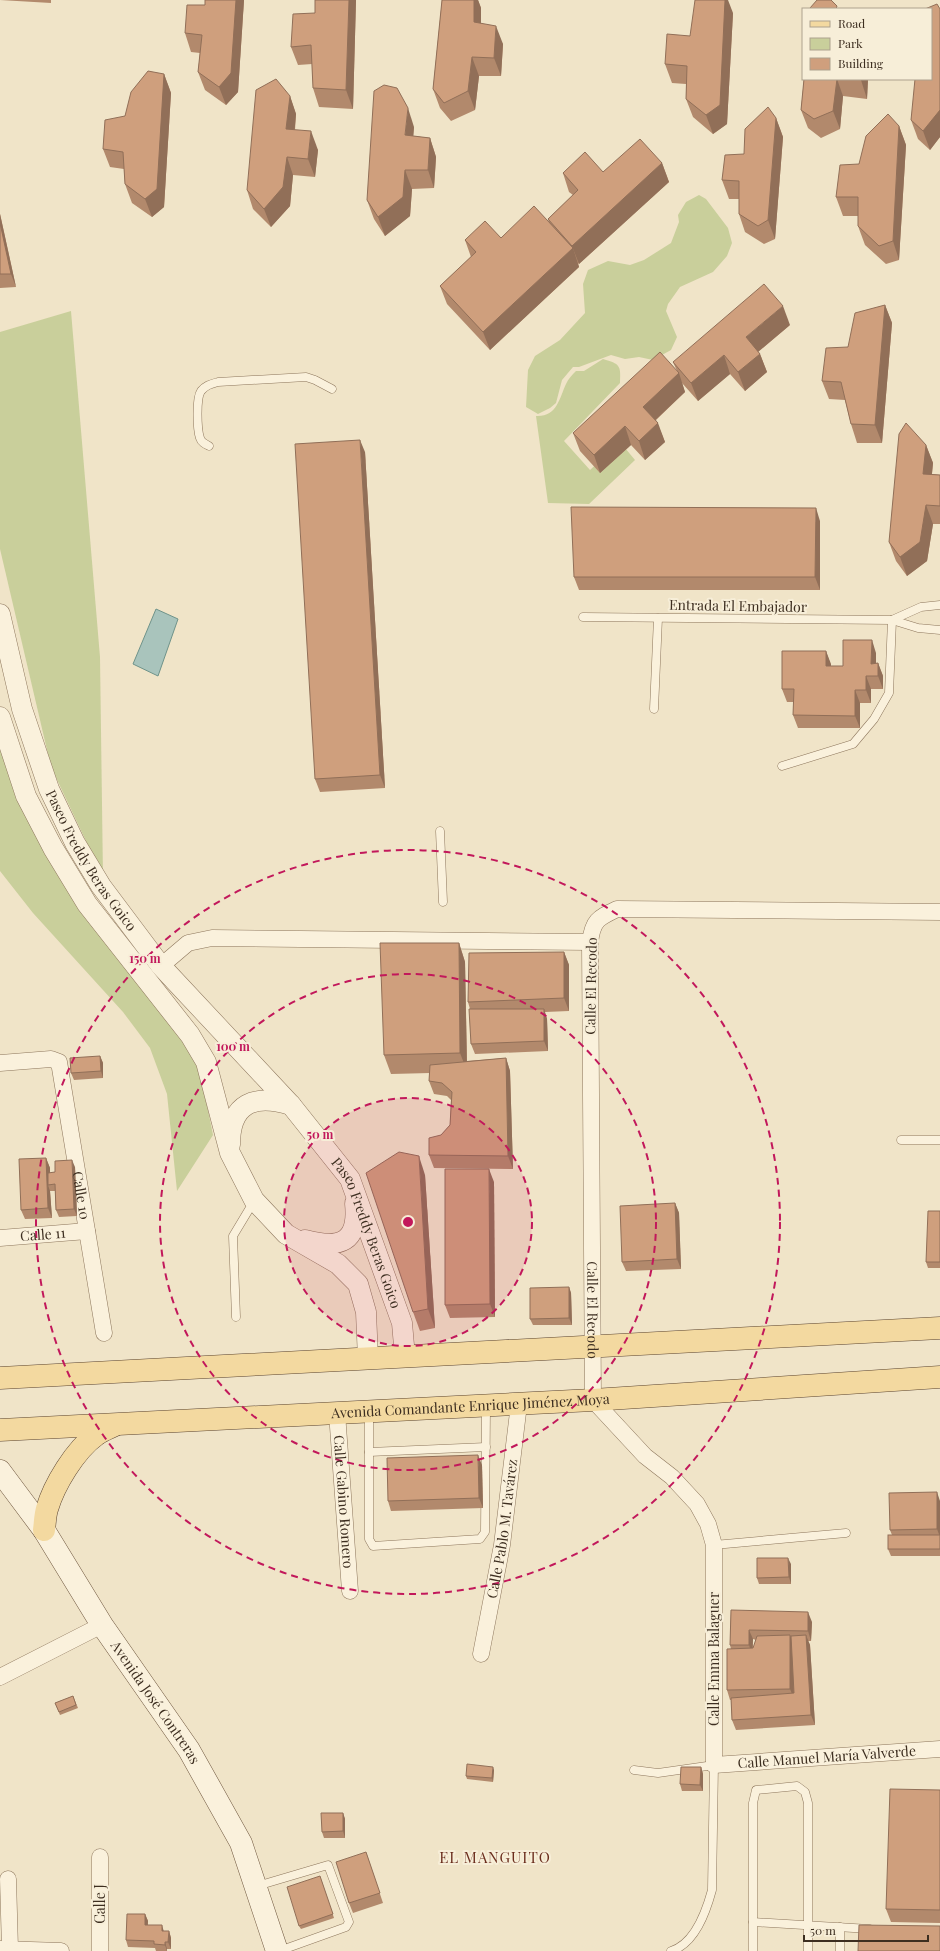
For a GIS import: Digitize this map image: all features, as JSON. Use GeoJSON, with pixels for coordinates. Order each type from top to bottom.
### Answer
{"type":"FeatureCollection","features":[{"type":"Feature","properties":{"kind":"main road"},"geometry":{"type":"LineString","coordinates":[[0,1378],[592,1348],[940,1328]]}},
{"type":"Feature","properties":{"kind":"main road","name":"Avenida Comandante Enrique Jiménez Moya"},"geometry":{"type":"LineString","coordinates":[[0,1430],[593,1400],[940,1377]]}},
{"type":"Feature","properties":{"kind":"main road"},"geometry":{"type":"LineString","coordinates":[[44,1530],[46,1510],[52,1495],[68,1466],[96,1435],[116,1424]]}},
{"type":"Feature","properties":{"kind":"main road","name":"Avenida José Contreras"},"geometry":{"type":"LineString","coordinates":[[0,1470],[44,1530],[102,1625],[189,1750],[241,1843],[278,1951]]}},
{"type":"Feature","properties":{"kind":"street","name":"Paseo Freddy Beras Goico"},"geometry":{"type":"LineString","coordinates":[[0,614],[22,709],[49,790],[75,843],[101,886],[161,966],[291,1105],[350,1179],[402,1323],[405,1357]]}},
{"type":"Feature","properties":{"kind":"street","name":"Paseo Freddy Beras Goico"},"geometry":{"type":"LineString","coordinates":[[0,717],[26,796],[53,848],[87,904],[190,1035],[206,1062],[230,1153],[254,1200],[286,1234],[338,1264],[358,1284],[366,1312],[368,1359]]}},
{"type":"Feature","properties":{"kind":"street","name":"Calle El Recodo"},"geometry":{"type":"LineString","coordinates":[[593,1400],[590,942],[592,928],[598,918],[617,909],[940,912]]}},
{"type":"Feature","properties":{"kind":"street"},"geometry":{"type":"LineString","coordinates":[[161,966],[188,943],[212,938],[590,942]]}},
{"type":"Feature","properties":{"kind":"street","name":"Calle 10"},"geometry":{"type":"LineString","coordinates":[[0,1063],[51,1059],[59,1062],[104,1333]]}},
{"type":"Feature","properties":{"kind":"street"},"geometry":{"type":"LineString","coordinates":[[230,1153],[232,1127],[238,1113],[243,1108],[260,1100],[276,1101],[291,1105]]}},
{"type":"Feature","properties":{"kind":"street"},"geometry":{"type":"LineString","coordinates":[[286,1234],[328,1245],[345,1240],[353,1229],[356,1220],[355,1199],[350,1179]]}},
{"type":"Feature","properties":{"kind":"street","name":"Calle 11"},"geometry":{"type":"LineString","coordinates":[[0,1238],[87,1231]]}},
{"type":"Feature","properties":{"kind":"street","name":"Calle Emma Balaguer"},"geometry":{"type":"LineString","coordinates":[[593,1400],[645,1456],[672,1477],[696,1504],[708,1524],[714,1545],[714,1765]]}},
{"type":"Feature","properties":{"kind":"street","name":"Calle Pablo M. Tavárez"},"geometry":{"type":"LineString","coordinates":[[481,1654],[502,1545],[519,1404]]}},
{"type":"Feature","properties":{"kind":"street","name":"Calle Gabino Romero"},"geometry":{"type":"LineString","coordinates":[[337,1413],[350,1591]]}},
{"type":"Feature","properties":{"kind":"street"},"geometry":{"type":"LineString","coordinates":[[0,1677],[102,1625]]}},
{"type":"Feature","properties":{"kind":"street","name":"Calle Manuel María Valverde"},"geometry":{"type":"LineString","coordinates":[[714,1765],[940,1748]]}},
{"type":"Feature","properties":{"kind":"street","name":"Calle J"},"geometry":{"type":"LineString","coordinates":[[100,1857],[100,1951]]}},
{"type":"Feature","properties":{"kind":"street"},"geometry":{"type":"LineString","coordinates":[[8,1879],[5,1949],[61,1951]]}},
{"type":"Feature","properties":{"kind":"lane"},"geometry":{"type":"LineString","coordinates":[[209,446],[204,444],[199,437],[197,402],[200,392],[206,386],[218,382],[290,377],[310,378],[332,389]]}},
{"type":"Feature","properties":{"kind":"lane","name":"Entrada El Embajador"},"geometry":{"type":"LineString","coordinates":[[892,620],[921,607],[940,605]]}},
{"type":"Feature","properties":{"kind":"lane","name":"Entrada El Embajador"},"geometry":{"type":"LineString","coordinates":[[583,618],[892,620],[918,628],[940,630]]}},
{"type":"Feature","properties":{"kind":"lane"},"geometry":{"type":"LineString","coordinates":[[654,709],[658,618]]}},
{"type":"Feature","properties":{"kind":"lane"},"geometry":{"type":"LineString","coordinates":[[782,766],[853,744],[874,719],[889,692],[892,620]]}},
{"type":"Feature","properties":{"kind":"lane"},"geometry":{"type":"LineString","coordinates":[[440,831],[443,902]]}},
{"type":"Feature","properties":{"kind":"lane"},"geometry":{"type":"LineString","coordinates":[[901,1140],[940,1140]]}},
{"type":"Feature","properties":{"kind":"lane"},"geometry":{"type":"LineString","coordinates":[[236,1317],[233,1236],[254,1200]]}},
{"type":"Feature","properties":{"kind":"lane"},"geometry":{"type":"LineString","coordinates":[[369,1411],[369,1539],[373,1546],[480,1539],[485,1532],[486,1406]]}},
{"type":"Feature","properties":{"kind":"lane"},"geometry":{"type":"LineString","coordinates":[[369,1452],[486,1447]]}},
{"type":"Feature","properties":{"kind":"lane"},"geometry":{"type":"LineString","coordinates":[[714,1545],[846,1533]]}},
{"type":"Feature","properties":{"kind":"lane"},"geometry":{"type":"LineString","coordinates":[[634,1770],[658,1773],[714,1765]]}},
{"type":"Feature","properties":{"kind":"lane","name":"Calle Emma Balaguer"},"geometry":{"type":"LineString","coordinates":[[671,1951],[679,1949],[695,1931],[706,1909],[712,1890],[714,1765]]}},
{"type":"Feature","properties":{"kind":"lane"},"geometry":{"type":"LineString","coordinates":[[753,1951],[753,1803],[756,1790],[797,1786],[805,1792],[808,1803],[808,1951]]}},
{"type":"Feature","properties":{"kind":"lane"},"geometry":{"type":"LineString","coordinates":[[256,1887],[324,1865],[330,1868],[349,1922],[347,1926],[278,1951]]}},
{"type":"Feature","properties":{"kind":"lane"},"geometry":{"type":"LineString","coordinates":[[752,1922],[878,1929]]}},
{"type":"Feature","properties":{"kind":"lane"},"geometry":{"type":"LineString","coordinates":[[840,1927],[840,1951]]}},
{"type":"Feature","properties":{"kind":"green space"},"geometry":{"type":"Polygon","coordinates":[[[699,195],[706,199],[728,228],[732,243],[727,256],[713,272],[680,287],[668,304],[666,311],[677,337],[671,350],[653,360],[639,357],[625,359],[611,355],[579,367],[573,367],[562,380],[556,403],[538,414],[526,407],[528,370],[535,356],[560,340],[585,313],[583,284],[588,270],[608,261],[630,265],[644,260],[671,243],[679,222],[678,215],[686,202],[699,195]]]}},
{"type":"Feature","properties":{"kind":"green space"},"geometry":{"type":"Polygon","coordinates":[[[71,311],[100,657],[103,877],[51,767],[0,549],[0,332],[71,311]]]}},
{"type":"Feature","properties":{"kind":"green space"},"geometry":{"type":"Polygon","coordinates":[[[603,359],[613,362],[618,366],[620,369],[620,383],[564,441],[590,470],[620,442],[635,460],[589,504],[548,503],[536,416],[549,414],[553,410],[559,401],[568,380],[576,371],[584,371],[603,359]]]}},
{"type":"Feature","properties":{"kind":"green space"},"geometry":{"type":"Polygon","coordinates":[[[0,745],[200,1070],[213,1135],[177,1191],[167,1094],[150,1048],[123,1012],[33,913],[0,871],[0,745]]]}},
{"type":"Feature","properties":{"kind":"water"},"geometry":{"type":"Polygon","coordinates":[[[156,609],[178,619],[158,676],[133,664],[156,609]]]}},
{"type":"Feature","properties":{"kind":"building"},"geometry":{"type":"Polygon","coordinates":[[[205,0],[236,0],[231,73],[219,87],[198,72],[202,35],[185,33],[187,5],[205,5],[205,0]]]}},
{"type":"Feature","properties":{"kind":"building"},"geometry":{"type":"Polygon","coordinates":[[[315,0],[349,0],[346,90],[313,88],[311,45],[291,47],[293,14],[315,13],[315,0]]]}},
{"type":"Feature","properties":{"kind":"building"},"geometry":{"type":"Polygon","coordinates":[[[442,0],[474,0],[474,22],[496,26],[494,58],[472,57],[468,91],[444,103],[433,89],[442,0]]]}},
{"type":"Feature","properties":{"kind":"building"},"geometry":{"type":"Polygon","coordinates":[[[695,0],[725,0],[720,105],[706,115],[686,99],[687,66],[665,64],[667,34],[690,36],[695,0]]]}},
{"type":"Feature","properties":{"kind":"building"},"geometry":{"type":"Polygon","coordinates":[[[817,0],[831,0],[837,6],[836,8],[810,8],[817,0]]]}},
{"type":"Feature","properties":{"kind":"building"},"geometry":{"type":"Polygon","coordinates":[[[937,4],[940,9],[940,110],[923,131],[911,120],[915,80],[932,80],[932,8],[927,8],[937,4]]]}},
{"type":"Feature","properties":{"kind":"building"},"geometry":{"type":"Polygon","coordinates":[[[148,71],[164,74],[157,189],[145,199],[125,184],[123,152],[103,149],[105,120],[125,116],[131,92],[148,71]]]}},
{"type":"Feature","properties":{"kind":"building"},"geometry":{"type":"Polygon","coordinates":[[[276,79],[290,96],[286,129],[311,131],[308,159],[287,157],[283,187],[264,209],[247,190],[256,90],[276,79]]]}},
{"type":"Feature","properties":{"kind":"building"},"geometry":{"type":"Polygon","coordinates":[[[804,80],[837,80],[833,111],[814,119],[801,110],[804,80]]]}},
{"type":"Feature","properties":{"kind":"building"},"geometry":{"type":"Polygon","coordinates":[[[384,85],[397,88],[408,108],[405,135],[430,138],[428,170],[405,170],[403,197],[378,217],[367,200],[374,91],[384,85]]]}},
{"type":"Feature","properties":{"kind":"building"},"geometry":{"type":"Polygon","coordinates":[[[768,107],[776,118],[768,220],[758,226],[739,214],[739,181],[722,180],[725,155],[744,154],[745,129],[768,107]]]}},
{"type":"Feature","properties":{"kind":"building"},"geometry":{"type":"Polygon","coordinates":[[[888,114],[899,126],[893,241],[879,246],[858,226],[858,197],[836,197],[840,165],[859,164],[866,136],[888,114]]]}},
{"type":"Feature","properties":{"kind":"building"},"geometry":{"type":"Polygon","coordinates":[[[640,139],[662,163],[572,246],[548,219],[578,190],[563,173],[585,152],[603,172],[640,139]]]}},
{"type":"Feature","properties":{"kind":"building"},"geometry":{"type":"Polygon","coordinates":[[[534,206],[573,248],[483,332],[440,286],[476,252],[465,240],[485,221],[501,238],[534,206]]]}},
{"type":"Feature","properties":{"kind":"building"},"geometry":{"type":"Polygon","coordinates":[[[0,223],[11,274],[0,274],[0,223]]]}},
{"type":"Feature","properties":{"kind":"building"},"geometry":{"type":"Polygon","coordinates":[[[764,284],[783,306],[746,337],[760,354],[738,372],[724,355],[691,383],[673,362],[764,284]]]}},
{"type":"Feature","properties":{"kind":"building"},"geometry":{"type":"Polygon","coordinates":[[[885,305],[875,425],[851,424],[841,382],[822,381],[826,348],[848,347],[855,313],[885,305]]]}},
{"type":"Feature","properties":{"kind":"building"},"geometry":{"type":"Polygon","coordinates":[[[660,352],[679,373],[643,407],[658,423],[639,441],[625,426],[594,455],[573,433],[660,352]]]}},
{"type":"Feature","properties":{"kind":"building"},"geometry":{"type":"Polygon","coordinates":[[[906,423],[926,445],[923,474],[940,475],[940,506],[926,505],[920,542],[900,557],[889,542],[899,434],[906,423]]]}},
{"type":"Feature","properties":{"kind":"building"},"geometry":{"type":"Polygon","coordinates":[[[360,440],[380,775],[315,779],[295,444],[360,440]]]}},
{"type":"Feature","properties":{"kind":"building"},"geometry":{"type":"Polygon","coordinates":[[[571,507],[816,508],[815,577],[574,577],[571,507]]]}},
{"type":"Feature","properties":{"kind":"building"},"geometry":{"type":"Polygon","coordinates":[[[843,640],[872,640],[871,664],[878,663],[878,676],[866,676],[866,690],[855,690],[855,716],[793,715],[794,689],[782,689],[782,651],[826,651],[826,666],[843,666],[843,640]]]}},
{"type":"Feature","properties":{"kind":"building"},"geometry":{"type":"Polygon","coordinates":[[[380,943],[459,943],[460,1053],[384,1055],[380,943]]]}},
{"type":"Feature","properties":{"kind":"building"},"geometry":{"type":"Polygon","coordinates":[[[564,952],[564,998],[468,1002],[469,953],[564,952]]]}},
{"type":"Feature","properties":{"kind":"building"},"geometry":{"type":"Polygon","coordinates":[[[469,1009],[544,1009],[544,1041],[471,1044],[469,1009]]]}},
{"type":"Feature","properties":{"kind":"building"},"geometry":{"type":"Polygon","coordinates":[[[100,1056],[101,1071],[71,1073],[70,1058],[100,1056]]]}},
{"type":"Feature","properties":{"kind":"building"},"geometry":{"type":"Polygon","coordinates":[[[506,1058],[508,1156],[429,1155],[429,1138],[441,1135],[450,1125],[452,1092],[442,1083],[429,1081],[430,1065],[506,1058]]]}},
{"type":"Feature","properties":{"kind":"building"},"geometry":{"type":"Polygon","coordinates":[[[399,1152],[419,1156],[428,1309],[413,1312],[366,1173],[399,1152]]]}},
{"type":"Feature","properties":{"kind":"building"},"geometry":{"type":"Polygon","coordinates":[[[46,1158],[48,1208],[21,1210],[19,1159],[46,1158]]]}},
{"type":"Feature","properties":{"kind":"building"},"geometry":{"type":"Polygon","coordinates":[[[72,1160],[74,1209],[56,1210],[55,1184],[48,1185],[48,1173],[55,1172],[55,1161],[72,1160]]]}},
{"type":"Feature","properties":{"kind":"building"},"geometry":{"type":"Polygon","coordinates":[[[445,1169],[489,1169],[490,1304],[445,1305],[445,1169]]]}},
{"type":"Feature","properties":{"kind":"building"},"geometry":{"type":"Polygon","coordinates":[[[675,1203],[677,1259],[622,1262],[620,1206],[675,1203]]]}},
{"type":"Feature","properties":{"kind":"building"},"geometry":{"type":"Polygon","coordinates":[[[928,1211],[940,1211],[940,1262],[926,1262],[928,1211]]]}},
{"type":"Feature","properties":{"kind":"building"},"geometry":{"type":"Polygon","coordinates":[[[569,1287],[569,1318],[530,1319],[530,1288],[569,1287]]]}},
{"type":"Feature","properties":{"kind":"building"},"geometry":{"type":"Polygon","coordinates":[[[478,1455],[479,1498],[388,1501],[387,1458],[478,1455]]]}},
{"type":"Feature","properties":{"kind":"building"},"geometry":{"type":"Polygon","coordinates":[[[937,1492],[937,1529],[890,1530],[889,1493],[937,1492]]]}},
{"type":"Feature","properties":{"kind":"building"},"geometry":{"type":"Polygon","coordinates":[[[888,1535],[940,1535],[940,1549],[888,1549],[888,1535]]]}},
{"type":"Feature","properties":{"kind":"building"},"geometry":{"type":"Polygon","coordinates":[[[757,1558],[788,1558],[789,1577],[757,1578],[757,1558]]]}},
{"type":"Feature","properties":{"kind":"building"},"geometry":{"type":"Polygon","coordinates":[[[731,1610],[808,1612],[808,1631],[749,1630],[749,1645],[730,1645],[731,1610]]]}},
{"type":"Feature","properties":{"kind":"building"},"geometry":{"type":"Polygon","coordinates":[[[790,1635],[790,1689],[727,1690],[727,1649],[753,1648],[757,1636],[790,1635]]]}},
{"type":"Feature","properties":{"kind":"building"},"geometry":{"type":"Polygon","coordinates":[[[806,1635],[811,1715],[732,1720],[731,1698],[794,1693],[791,1636],[806,1635]]]}},
{"type":"Feature","properties":{"kind":"building"},"geometry":{"type":"Polygon","coordinates":[[[73,1696],[76,1705],[59,1712],[55,1703],[73,1696]]]}},
{"type":"Feature","properties":{"kind":"building"},"geometry":{"type":"Polygon","coordinates":[[[467,1764],[493,1767],[492,1778],[466,1776],[467,1764]]]}},
{"type":"Feature","properties":{"kind":"building"},"geometry":{"type":"Polygon","coordinates":[[[681,1767],[701,1767],[700,1785],[680,1784],[681,1767]]]}},
{"type":"Feature","properties":{"kind":"building"},"geometry":{"type":"Polygon","coordinates":[[[890,1789],[940,1790],[940,1910],[886,1909],[890,1789]]]}},
{"type":"Feature","properties":{"kind":"building"},"geometry":{"type":"Polygon","coordinates":[[[321,1813],[343,1813],[343,1831],[322,1832],[321,1813]]]}},
{"type":"Feature","properties":{"kind":"building"},"geometry":{"type":"Polygon","coordinates":[[[366,1852],[380,1893],[349,1903],[336,1862],[366,1852]]]}},
{"type":"Feature","properties":{"kind":"building"},"geometry":{"type":"Polygon","coordinates":[[[320,1876],[333,1914],[299,1926],[287,1887],[320,1876]]]}},
{"type":"Feature","properties":{"kind":"building"},"geometry":{"type":"Polygon","coordinates":[[[127,1914],[145,1914],[145,1925],[162,1925],[162,1931],[169,1931],[168,1942],[165,1942],[165,1945],[154,1944],[154,1941],[126,1940],[127,1914]]]}},
{"type":"Feature","properties":{"kind":"building"},"geometry":{"type":"Polygon","coordinates":[[[859,1925],[940,1926],[940,1951],[858,1951],[859,1925]]]}},
{"type":"Feature","properties":{"kind":"district","name":"EL MANGUITO"},"geometry":{"type":"Point","coordinates":[495,1858]}}]}
